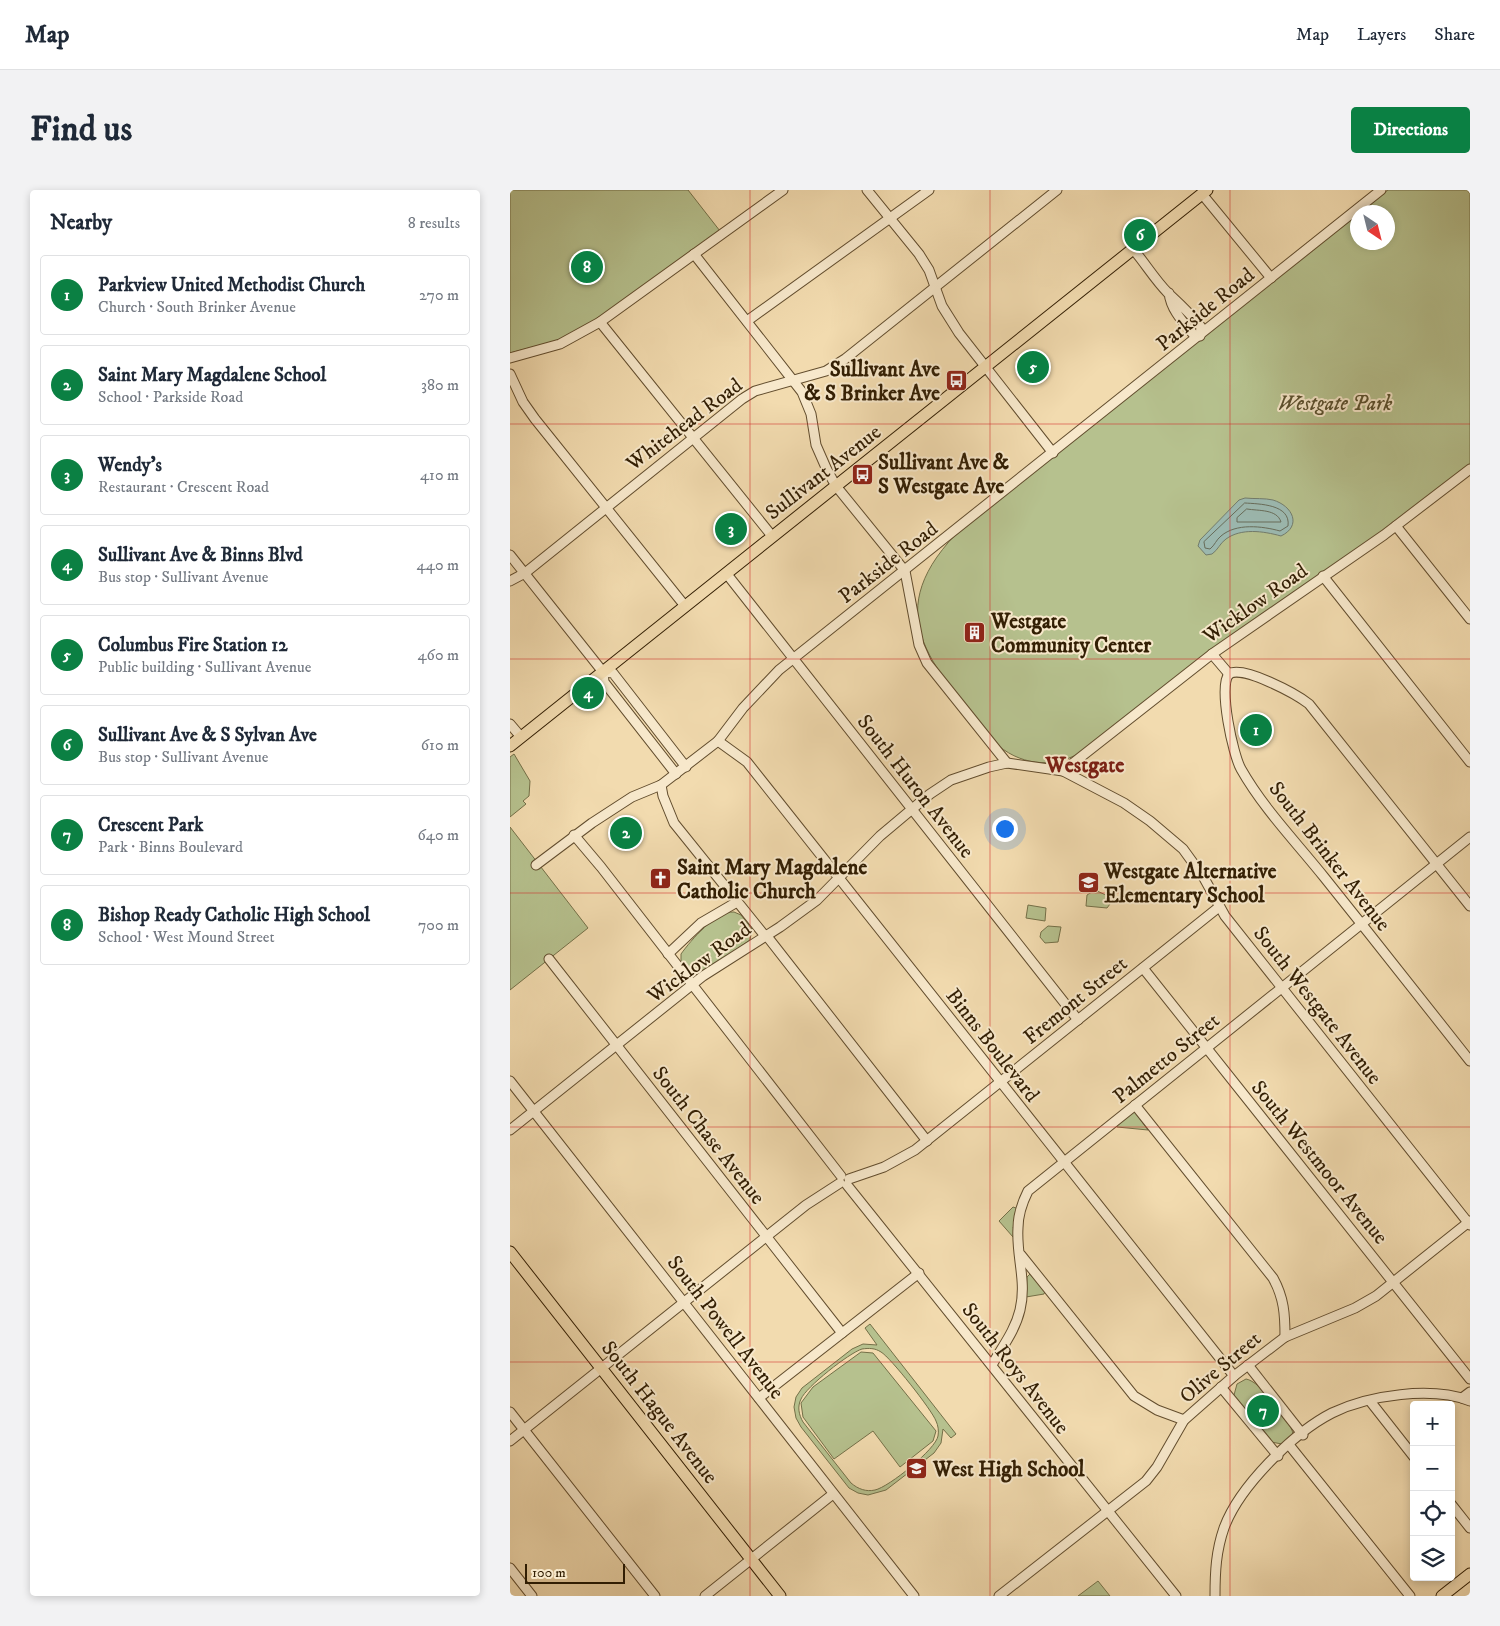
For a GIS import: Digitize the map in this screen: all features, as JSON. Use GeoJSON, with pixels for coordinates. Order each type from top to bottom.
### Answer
{"type":"FeatureCollection","features":[{"type":"Feature","properties":{"kind":"main road","name":"Sullivant Avenue"},"geometry":{"type":"LineString","coordinates":[[510,746],[1204,192]]}},
{"type":"Feature","properties":{"kind":"main road","name":"South Hague Avenue"},"geometry":{"type":"LineString","coordinates":[[510,1252],[780,1596]]}},
{"type":"Feature","properties":{"kind":"main road"},"geometry":{"type":"LineString","coordinates":[[1442,1596],[1470,1574]]}},
{"type":"Feature","properties":{"kind":"street"},"geometry":{"type":"LineString","coordinates":[[510,358],[560,344],[600,322],[783,190]]}},
{"type":"Feature","properties":{"kind":"street"},"geometry":{"type":"LineString","coordinates":[[867,190],[919,254],[929,270],[945,312],[1053,453]]}},
{"type":"Feature","properties":{"kind":"street"},"geometry":{"type":"LineString","coordinates":[[747,321],[929,190]]}},
{"type":"Feature","properties":{"kind":"street","name":"Whitehead Road"},"geometry":{"type":"LineString","coordinates":[[510,581],[525,573],[693,438],[755,391],[826,371],[846,359],[1057,190]]}},
{"type":"Feature","properties":{"kind":"street","name":"Parkside Road"},"geometry":{"type":"LineString","coordinates":[[536,864],[574,835],[632,798],[661,785],[686,767],[718,741],[759,690],[794,659],[1381,190]]}},
{"type":"Feature","properties":{"kind":"street"},"geometry":{"type":"LineString","coordinates":[[1204,192],[1271,278]]}},
{"type":"Feature","properties":{"kind":"street"},"geometry":{"type":"LineString","coordinates":[[1133,249],[1169,293],[1170,304],[1181,320],[1194,335],[1200,336]]}},
{"type":"Feature","properties":{"kind":"street"},"geometry":{"type":"LineString","coordinates":[[694,254],[794,380],[807,402],[816,445],[836,486],[905,571],[919,646],[927,663],[1007,763]]}},
{"type":"Feature","properties":{"kind":"street"},"geometry":{"type":"LineString","coordinates":[[600,322],[772,536]]}},
{"type":"Feature","properties":{"kind":"street"},"geometry":{"type":"LineString","coordinates":[[510,374],[523,402],[685,606]]}},
{"type":"Feature","properties":{"kind":"street","name":"Wicklow Road"},"geometry":{"type":"LineString","coordinates":[[1063,771],[1212,654],[1396,526],[1469,471]]}},
{"type":"Feature","properties":{"kind":"street"},"geometry":{"type":"LineString","coordinates":[[1396,526],[1470,619]]}},
{"type":"Feature","properties":{"kind":"street"},"geometry":{"type":"LineString","coordinates":[[510,555],[603,672],[604,682],[676,774]]}},
{"type":"Feature","properties":{"kind":"street","name":"South Huron Avenue"},"geometry":{"type":"LineString","coordinates":[[726,573],[1078,1020]]}},
{"type":"Feature","properties":{"kind":"street"},"geometry":{"type":"LineString","coordinates":[[1323,576],[1470,762]]}},
{"type":"Feature","properties":{"kind":"street"},"geometry":{"type":"LineString","coordinates":[[1212,654],[1229,674],[1240,672],[1283,688],[1309,704],[1470,906]]}},
{"type":"Feature","properties":{"kind":"street"},"geometry":{"type":"LineString","coordinates":[[603,672],[613,674],[686,767]]}},
{"type":"Feature","properties":{"kind":"street","name":"South Brinker Avenue"},"geometry":{"type":"LineString","coordinates":[[1229,674],[1224,685],[1234,752],[1249,782],[1470,1061]]}},
{"type":"Feature","properties":{"kind":"street"},"geometry":{"type":"LineString","coordinates":[[510,724],[521,737]]}},
{"type":"Feature","properties":{"kind":"street","name":"Binns Boulevard"},"geometry":{"type":"LineString","coordinates":[[718,741],[747,762],[1234,1376]]}},
{"type":"Feature","properties":{"kind":"street","name":"Wicklow Road"},"geometry":{"type":"LineString","coordinates":[[510,1130],[720,964],[817,900],[880,836],[951,780],[1007,763]]}},
{"type":"Feature","properties":{"kind":"street","name":"South Westgate Avenue"},"geometry":{"type":"LineString","coordinates":[[1007,763],[1063,771],[1124,803],[1173,840],[1191,859],[1219,907],[1469,1223]]}},
{"type":"Feature","properties":{"kind":"street"},"geometry":{"type":"LineString","coordinates":[[661,785],[663,796],[674,824],[927,1141]]}},
{"type":"Feature","properties":{"kind":"street","name":"South Roys Avenue"},"geometry":{"type":"LineString","coordinates":[[574,835],[844,1181],[1176,1596]]}},
{"type":"Feature","properties":{"kind":"street","name":"Palmetto Street"},"geometry":{"type":"LineString","coordinates":[[992,1365],[1013,1331],[1020,1309],[1023,1276],[1018,1229],[1022,1203],[1028,1191],[1470,837]]}},
{"type":"Feature","properties":{"kind":"street"},"geometry":{"type":"LineString","coordinates":[[668,954],[701,923],[737,902]]}},
{"type":"Feature","properties":{"kind":"street","name":"Fremont Street"},"geometry":{"type":"LineString","coordinates":[[510,1441],[825,1191],[844,1181],[891,1164],[927,1141],[1219,907]]}},
{"type":"Feature","properties":{"kind":"street","name":"South Chase Avenue"},"geometry":{"type":"LineString","coordinates":[[549,959],[842,1333]]}},
{"type":"Feature","properties":{"kind":"street","name":"South Westmoor Avenue"},"geometry":{"type":"LineString","coordinates":[[1143,968],[1470,1379]]}},
{"type":"Feature","properties":{"kind":"street","name":"South Powell Avenue"},"geometry":{"type":"LineString","coordinates":[[510,1081],[914,1596]]}},
{"type":"Feature","properties":{"kind":"street"},"geometry":{"type":"LineString","coordinates":[[1135,1105],[1273,1278],[1281,1292],[1285,1308],[1285,1337]]}},
{"type":"Feature","properties":{"kind":"street","name":"Olive Street"},"geometry":{"type":"LineString","coordinates":[[999,1596],[1146,1480],[1157,1467],[1184,1420],[1234,1376],[1285,1337],[1355,1308],[1394,1283],[1469,1223]]}},
{"type":"Feature","properties":{"kind":"street"},"geometry":{"type":"LineString","coordinates":[[1021,1255],[1134,1396],[1157,1410],[1184,1420]]}},
{"type":"Feature","properties":{"kind":"street"},"geometry":{"type":"LineString","coordinates":[[759,1398],[918,1274]]}},
{"type":"Feature","properties":{"kind":"street"},"geometry":{"type":"LineString","coordinates":[[1248,1365],[1303,1435]]}},
{"type":"Feature","properties":{"kind":"street"},"geometry":{"type":"LineString","coordinates":[[1221,1387],[1278,1456]]}},
{"type":"Feature","properties":{"kind":"street"},"geometry":{"type":"LineString","coordinates":[[1214,1596],[1215,1563],[1224,1528],[1242,1494],[1278,1456],[1303,1435],[1332,1413],[1370,1401],[1429,1393],[1466,1400],[1470,1392]]}},
{"type":"Feature","properties":{"kind":"street"},"geometry":{"type":"LineString","coordinates":[[1370,1401],[1410,1452]]}},
{"type":"Feature","properties":{"kind":"street"},"geometry":{"type":"LineString","coordinates":[[510,1412],[655,1596]]}},
{"type":"Feature","properties":{"kind":"street"},"geometry":{"type":"LineString","coordinates":[[1290,1446],[1410,1596]]}},
{"type":"Feature","properties":{"kind":"street"},"geometry":{"type":"LineString","coordinates":[[705,1596],[834,1494]]}},
{"type":"Feature","properties":{"kind":"street"},"geometry":{"type":"LineString","coordinates":[[1455,1509],[1470,1528]]}},
{"type":"Feature","properties":{"kind":"street"},"geometry":{"type":"LineString","coordinates":[[510,1568],[532,1596]]}},
{"type":"Feature","properties":{"kind":"green space"},"geometry":{"type":"Polygon","coordinates":[[[510,190],[688,190],[720,231],[587,326],[563,339],[510,353],[510,190]]]}},
{"type":"Feature","properties":{"kind":"green space","name":"Westgate Park"},"geometry":{"type":"Polygon","coordinates":[[[1388,190],[1467,190],[1470,194],[1470,465],[1410,512],[1080,753],[1069,758],[1047,763],[1025,760],[1004,750],[994,742],[953,691],[936,667],[924,643],[918,618],[920,592],[932,564],[956,534],[1350,220],[1350,250],[1395,250],[1395,205],[1369,205],[1388,190]]]}},
{"type":"Feature","properties":{"kind":"green space"},"geometry":{"type":"Polygon","coordinates":[[[514,754],[530,781],[529,796],[523,801],[526,804],[510,817],[510,757],[514,754]]]}},
{"type":"Feature","properties":{"kind":"green space"},"geometry":{"type":"Polygon","coordinates":[[[510,827],[588,928],[510,990],[510,827]]]}},
{"type":"Feature","properties":{"kind":"green space"},"geometry":{"type":"Polygon","coordinates":[[[1095,890],[1110,897],[1110,904],[1107,908],[1086,906],[1087,895],[1095,890]]]}},
{"type":"Feature","properties":{"kind":"green space"},"geometry":{"type":"Polygon","coordinates":[[[1028,905],[1046,908],[1045,921],[1026,918],[1028,905]]]}},
{"type":"Feature","properties":{"kind":"green space"},"geometry":{"type":"Polygon","coordinates":[[[734,912],[741,915],[752,929],[750,940],[699,975],[689,974],[681,963],[681,954],[697,934],[712,921],[727,913],[734,912]]]}},
{"type":"Feature","properties":{"kind":"green space"},"geometry":{"type":"Polygon","coordinates":[[[1048,926],[1061,927],[1058,942],[1045,943],[1040,937],[1041,932],[1048,926]]]}},
{"type":"Feature","properties":{"kind":"green space"},"geometry":{"type":"Polygon","coordinates":[[[1134,1111],[1148,1130],[1117,1127],[1117,1124],[1134,1111]]]}},
{"type":"Feature","properties":{"kind":"green space"},"geometry":{"type":"Polygon","coordinates":[[[1013,1207],[1017,1210],[1015,1236],[1013,1237],[999,1221],[1013,1207]]]}},
{"type":"Feature","properties":{"kind":"green space"},"geometry":{"type":"Polygon","coordinates":[[[1030,1274],[1045,1291],[1044,1294],[1026,1297],[1027,1277],[1030,1274]]]}},
{"type":"Feature","properties":{"kind":"green space"},"geometry":{"type":"Polygon","coordinates":[[[870,1324],[956,1434],[951,1438],[943,1429],[941,1443],[934,1453],[886,1490],[868,1495],[858,1493],[849,1488],[801,1427],[796,1418],[794,1407],[796,1397],[802,1388],[852,1349],[863,1344],[877,1345],[865,1328],[870,1324]],[[862,1349],[819,1379],[801,1399],[799,1408],[803,1422],[851,1483],[862,1490],[872,1491],[890,1482],[921,1458],[935,1442],[938,1436],[938,1426],[927,1406],[893,1363],[879,1351],[862,1349]]]}},
{"type":"Feature","properties":{"kind":"green space"},"geometry":{"type":"Polygon","coordinates":[[[861,1352],[873,1353],[936,1431],[933,1441],[900,1467],[873,1431],[834,1459],[803,1417],[801,1403],[813,1387],[861,1352]]]}},
{"type":"Feature","properties":{"kind":"green space"},"geometry":{"type":"Polygon","coordinates":[[[1246,1379],[1259,1386],[1287,1420],[1293,1434],[1282,1444],[1271,1442],[1236,1399],[1234,1395],[1237,1384],[1246,1379]]]}},
{"type":"Feature","properties":{"kind":"green space"},"geometry":{"type":"Polygon","coordinates":[[[1098,1581],[1110,1596],[1078,1596],[1098,1581]]]}},
{"type":"Feature","properties":{"kind":"water"},"geometry":{"type":"Polygon","coordinates":[[[1245,498],[1270,499],[1286,507],[1290,511],[1293,522],[1288,532],[1281,536],[1260,532],[1238,533],[1224,541],[1212,554],[1206,555],[1198,546],[1200,540],[1239,500],[1245,498]]]}},
{"type":"Feature","properties":{"kind":"place","name":"Sullivant Ave & S Sylvan Ave"},"geometry":{"type":"Point","coordinates":[1140,235]}},
{"type":"Feature","properties":{"kind":"place","name":"Bishop Ready Catholic High School"},"geometry":{"type":"Point","coordinates":[587,267]}},
{"type":"Feature","properties":{"kind":"place","name":"Columbus Fire Station 12"},"geometry":{"type":"Point","coordinates":[1033,367]}},
{"type":"Feature","properties":{"kind":"place","name":"Sullivant Ave & S Brinker Ave"},"geometry":{"type":"Point","coordinates":[956,381]}},
{"type":"Feature","properties":{"kind":"place","name":"Sullivant Ave & S Westgate Ave"},"geometry":{"type":"Point","coordinates":[862,474]}},
{"type":"Feature","properties":{"kind":"place","name":"Wendy’s"},"geometry":{"type":"Point","coordinates":[731,529]}},
{"type":"Feature","properties":{"kind":"place","name":"Westgate Community Center"},"geometry":{"type":"Point","coordinates":[975,633]}},
{"type":"Feature","properties":{"kind":"place","name":"Sullivant Ave & Binns Blvd"},"geometry":{"type":"Point","coordinates":[588,693]}},
{"type":"Feature","properties":{"kind":"place","name":"Parkview United Methodist Church"},"geometry":{"type":"Point","coordinates":[1256,730]}},
{"type":"Feature","properties":{"kind":"place","name":"Saint Mary Magdalene School"},"geometry":{"type":"Point","coordinates":[626,833]}},
{"type":"Feature","properties":{"kind":"place","name":"Saint Mary Magdalene Catholic Church"},"geometry":{"type":"Point","coordinates":[661,879]}},
{"type":"Feature","properties":{"kind":"place","name":"Westgate Alternative Elementary School"},"geometry":{"type":"Point","coordinates":[1088,883]}},
{"type":"Feature","properties":{"kind":"place","name":"Crescent Park"},"geometry":{"type":"Point","coordinates":[1263,1411]}},
{"type":"Feature","properties":{"kind":"place","name":"West High School"},"geometry":{"type":"Point","coordinates":[917,1469]}},
{"type":"Feature","properties":{"kind":"district","name":"Westgate"},"geometry":{"type":"Point","coordinates":[1085,764]}}]}
